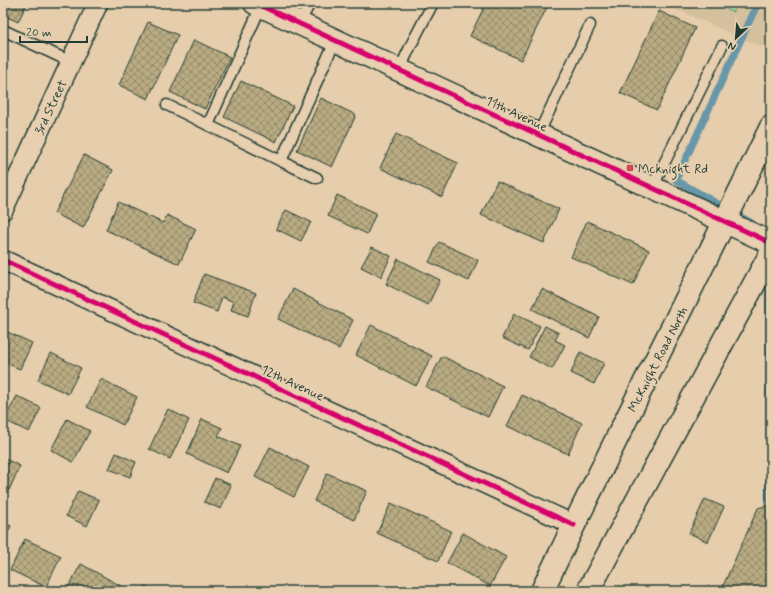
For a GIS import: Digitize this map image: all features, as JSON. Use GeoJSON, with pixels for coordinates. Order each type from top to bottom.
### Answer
{"type":"FeatureCollection","features":[{"type":"Feature","properties":{"kind":"street","name":"3rd Street"},"geometry":{"type":"LineString","coordinates":[[3,210],[98,3]]}},
{"type":"Feature","properties":{"kind":"street","name":"11th Avenue"},"geometry":{"type":"LineString","coordinates":[[258,4],[771,243]]}},
{"type":"Feature","properties":{"kind":"street","name":"McKnight Road North"},"geometry":{"type":"LineString","coordinates":[[542,591],[771,127]]}},
{"type":"Feature","properties":{"kind":"street"},"geometry":{"type":"LineString","coordinates":[[588,591],[771,253]]}},
{"type":"Feature","properties":{"kind":"street","name":"12th Avenue"},"geometry":{"type":"LineString","coordinates":[[3,260],[574,525]]}},
{"type":"Feature","properties":{"kind":"lane"},"geometry":{"type":"LineString","coordinates":[[299,24],[310,3]]}},
{"type":"Feature","properties":{"kind":"lane"},"geometry":{"type":"LineString","coordinates":[[399,71],[433,3]]}},
{"type":"Feature","properties":{"kind":"lane"},"geometry":{"type":"LineString","coordinates":[[208,125],[258,4]]}},
{"type":"Feature","properties":{"kind":"lane"},"geometry":{"type":"LineString","coordinates":[[538,135],[590,25]]}},
{"type":"Feature","properties":{"kind":"lane"},"geometry":{"type":"LineString","coordinates":[[3,30],[71,62]]}},
{"type":"Feature","properties":{"kind":"lane"},"geometry":{"type":"LineString","coordinates":[[281,161],[335,41]]}},
{"type":"Feature","properties":{"kind":"lane"},"geometry":{"type":"LineString","coordinates":[[652,188],[722,46]]}},
{"type":"Feature","properties":{"kind":"lane"},"geometry":{"type":"LineString","coordinates":[[167,105],[317,178]]}},
{"type":"Feature","properties":{"kind":"shaded area"},"geometry":{"type":"Polygon","coordinates":[[[662,3],[771,3],[771,29],[762,47],[662,3]]]}},
{"type":"Feature","properties":{"kind":"green space"},"geometry":{"type":"Polygon","coordinates":[[[712,3],[737,3],[733,12],[712,3]]]}},
{"type":"Feature","properties":{"kind":"building"},"geometry":{"type":"Polygon","coordinates":[[[3,3],[27,3],[18,22],[3,15],[3,3]]]}},
{"type":"Feature","properties":{"kind":"building"},"geometry":{"type":"Polygon","coordinates":[[[486,3],[549,3],[521,60],[470,36],[486,3]]]}},
{"type":"Feature","properties":{"kind":"building"},"geometry":{"type":"Polygon","coordinates":[[[659,11],[695,28],[657,110],[620,93],[659,11]]]}},
{"type":"Feature","properties":{"kind":"building"},"geometry":{"type":"Polygon","coordinates":[[[148,22],[178,35],[148,99],[119,85],[148,22]]]}},
{"type":"Feature","properties":{"kind":"building"},"geometry":{"type":"Polygon","coordinates":[[[194,40],[230,57],[205,109],[170,92],[194,40]]]}},
{"type":"Feature","properties":{"kind":"building"},"geometry":{"type":"Polygon","coordinates":[[[241,81],[293,106],[276,142],[224,117],[241,81]]]}},
{"type":"Feature","properties":{"kind":"building"},"geometry":{"type":"Polygon","coordinates":[[[321,98],[356,115],[332,167],[297,150],[321,98]]]}},
{"type":"Feature","properties":{"kind":"building"},"geometry":{"type":"Polygon","coordinates":[[[396,134],[458,163],[442,197],[380,168],[396,134]]]}},
{"type":"Feature","properties":{"kind":"building"},"geometry":{"type":"Polygon","coordinates":[[[84,155],[113,170],[83,228],[54,213],[84,155]]]}},
{"type":"Feature","properties":{"kind":"building"},"geometry":{"type":"Polygon","coordinates":[[[497,181],[559,209],[544,243],[481,215],[497,181]]]}},
{"type":"Feature","properties":{"kind":"building"},"geometry":{"type":"Polygon","coordinates":[[[337,195],[376,213],[367,234],[328,216],[337,195]]]}},
{"type":"Feature","properties":{"kind":"building"},"geometry":{"type":"Polygon","coordinates":[[[118,202],[163,223],[167,215],[196,229],[179,264],[106,230],[118,202]]]}},
{"type":"Feature","properties":{"kind":"building"},"geometry":{"type":"Polygon","coordinates":[[[286,210],[311,222],[301,241],[276,229],[286,210]]]}},
{"type":"Feature","properties":{"kind":"building"},"geometry":{"type":"Polygon","coordinates":[[[587,221],[649,250],[633,285],[571,257],[587,221]]]}},
{"type":"Feature","properties":{"kind":"building"},"geometry":{"type":"Polygon","coordinates":[[[439,242],[478,260],[469,281],[429,262],[439,242]]]}},
{"type":"Feature","properties":{"kind":"building"},"geometry":{"type":"Polygon","coordinates":[[[372,247],[391,256],[381,277],[361,267],[372,247]]]}},
{"type":"Feature","properties":{"kind":"building"},"geometry":{"type":"Polygon","coordinates":[[[398,259],[440,280],[428,305],[386,284],[398,259]]]}},
{"type":"Feature","properties":{"kind":"building"},"geometry":{"type":"Polygon","coordinates":[[[204,274],[256,293],[248,316],[231,310],[234,302],[222,297],[217,312],[193,303],[204,274]]]}},
{"type":"Feature","properties":{"kind":"building"},"geometry":{"type":"Polygon","coordinates":[[[293,289],[353,320],[339,349],[278,319],[293,289]]]}},
{"type":"Feature","properties":{"kind":"building"},"geometry":{"type":"Polygon","coordinates":[[[542,289],[599,317],[589,338],[532,309],[542,289]]]}},
{"type":"Feature","properties":{"kind":"building"},"geometry":{"type":"Polygon","coordinates":[[[514,314],[540,326],[528,350],[502,338],[514,314]]]}},
{"type":"Feature","properties":{"kind":"building"},"geometry":{"type":"Polygon","coordinates":[[[371,325],[432,356],[416,386],[356,355],[371,325]]]}},
{"type":"Feature","properties":{"kind":"building"},"geometry":{"type":"Polygon","coordinates":[[[545,326],[559,333],[555,340],[565,345],[552,369],[529,357],[545,326]]]}},
{"type":"Feature","properties":{"kind":"building"},"geometry":{"type":"Polygon","coordinates":[[[3,330],[32,343],[20,369],[3,362],[3,330]]]}},
{"type":"Feature","properties":{"kind":"building"},"geometry":{"type":"Polygon","coordinates":[[[580,352],[604,363],[594,384],[571,373],[580,352]]]}},
{"type":"Feature","properties":{"kind":"building"},"geometry":{"type":"Polygon","coordinates":[[[51,353],[81,368],[68,394],[38,380],[51,353]]]}},
{"type":"Feature","properties":{"kind":"building"},"geometry":{"type":"Polygon","coordinates":[[[442,356],[503,386],[488,417],[426,387],[442,356]]]}},
{"type":"Feature","properties":{"kind":"building"},"geometry":{"type":"Polygon","coordinates":[[[101,379],[137,397],[123,425],[87,407],[101,379]]]}},
{"type":"Feature","properties":{"kind":"building"},"geometry":{"type":"Polygon","coordinates":[[[522,395],[582,423],[568,454],[507,426],[522,395]]]}},
{"type":"Feature","properties":{"kind":"building"},"geometry":{"type":"Polygon","coordinates":[[[17,396],[41,408],[29,432],[4,420],[17,396]]]}},
{"type":"Feature","properties":{"kind":"building"},"geometry":{"type":"Polygon","coordinates":[[[168,409],[189,420],[170,459],[149,449],[168,409]]]}},
{"type":"Feature","properties":{"kind":"building"},"geometry":{"type":"Polygon","coordinates":[[[67,419],[90,431],[73,462],[51,450],[67,419]]]}},
{"type":"Feature","properties":{"kind":"building"},"geometry":{"type":"Polygon","coordinates":[[[202,419],[222,428],[218,436],[240,446],[227,473],[187,454],[202,419]]]}},
{"type":"Feature","properties":{"kind":"building"},"geometry":{"type":"Polygon","coordinates":[[[270,447],[309,467],[294,497],[255,477],[270,447]]]}},
{"type":"Feature","properties":{"kind":"building"},"geometry":{"type":"Polygon","coordinates":[[[116,453],[136,462],[130,477],[109,469],[116,453]]]}},
{"type":"Feature","properties":{"kind":"building"},"geometry":{"type":"Polygon","coordinates":[[[3,458],[20,466],[9,490],[3,487],[3,458]]]}},
{"type":"Feature","properties":{"kind":"building"},"geometry":{"type":"Polygon","coordinates":[[[327,473],[367,491],[354,520],[314,501],[327,473]]]}},
{"type":"Feature","properties":{"kind":"building"},"geometry":{"type":"Polygon","coordinates":[[[215,478],[231,485],[221,509],[204,502],[215,478]]]}},
{"type":"Feature","properties":{"kind":"building"},"geometry":{"type":"Polygon","coordinates":[[[78,491],[99,500],[87,526],[66,516],[78,491]]]}},
{"type":"Feature","properties":{"kind":"building"},"geometry":{"type":"Polygon","coordinates":[[[705,499],[724,507],[708,542],[689,533],[705,499]]]}},
{"type":"Feature","properties":{"kind":"building"},"geometry":{"type":"Polygon","coordinates":[[[391,503],[451,531],[438,561],[377,533],[391,503]]]}},
{"type":"Feature","properties":{"kind":"building"},"geometry":{"type":"Polygon","coordinates":[[[771,504],[771,591],[732,591],[723,586],[758,508],[771,504]]]}},
{"type":"Feature","properties":{"kind":"building"},"geometry":{"type":"Polygon","coordinates":[[[3,522],[11,526],[3,542],[3,522]]]}},
{"type":"Feature","properties":{"kind":"building"},"geometry":{"type":"Polygon","coordinates":[[[463,533],[506,557],[490,586],[447,563],[463,533]]]}},
{"type":"Feature","properties":{"kind":"building"},"geometry":{"type":"Polygon","coordinates":[[[25,539],[61,556],[46,587],[10,570],[25,539]]]}},
{"type":"Feature","properties":{"kind":"building"},"geometry":{"type":"Polygon","coordinates":[[[81,564],[130,591],[66,591],[81,564]]]}},
{"type":"Feature","properties":{"kind":"building"},"geometry":{"type":"Polygon","coordinates":[[[145,586],[157,591],[142,591],[145,586]]]}},
{"type":"Feature","properties":{"kind":"waterway"},"geometry":{"type":"LineString","coordinates":[[752,223],[676,180],[758,3]]}},
{"type":"Feature","properties":{"kind":"waterway"},"geometry":{"type":"LineString","coordinates":[[769,271],[769,513]]}},
{"type":"Feature","properties":{"kind":"cycle path"},"geometry":{"type":"LineString","coordinates":[[255,3],[771,243]]}},
{"type":"Feature","properties":{"kind":"cycle path"},"geometry":{"type":"LineString","coordinates":[[3,260],[574,525]]}},
{"type":"Feature","properties":{"kind":"place","name":"Mcknight Rd"},"geometry":{"type":"Point","coordinates":[630,168]}}]}
